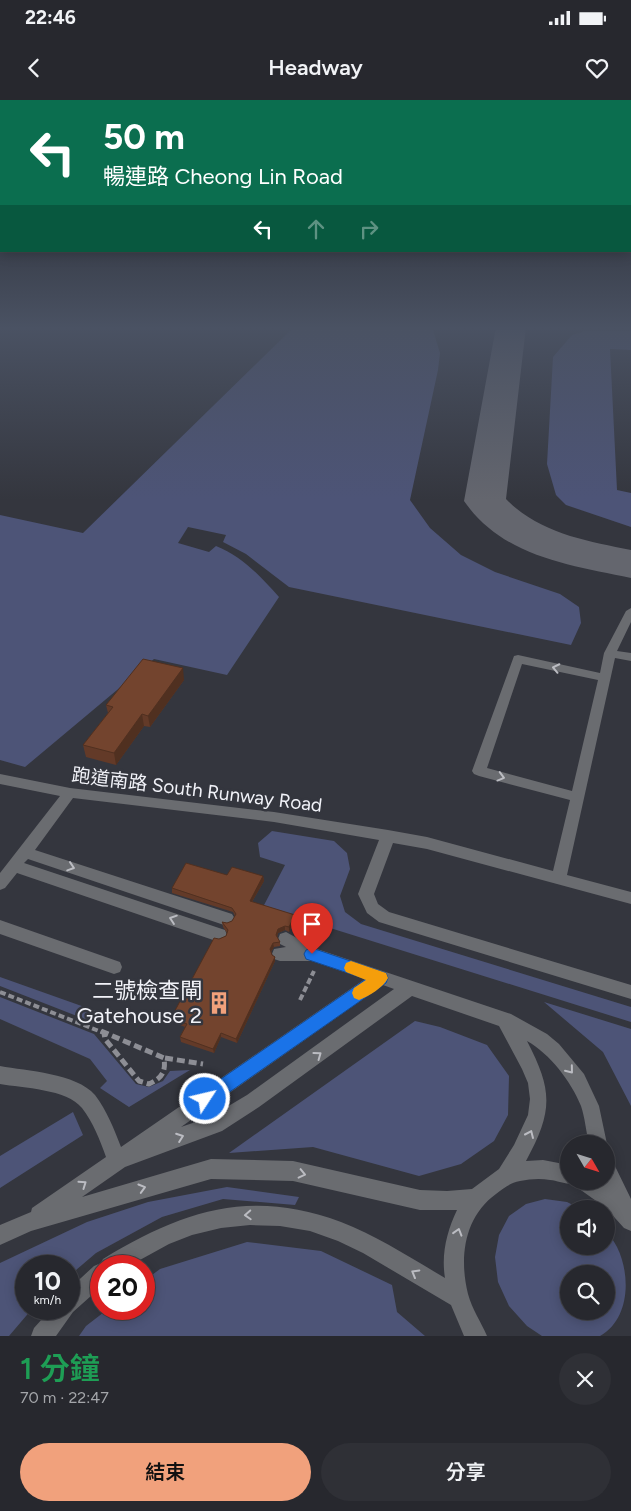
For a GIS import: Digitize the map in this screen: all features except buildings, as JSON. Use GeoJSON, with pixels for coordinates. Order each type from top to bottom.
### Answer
{"type":"FeatureCollection","features":[{"type":"Feature","properties":{"kind":"street"},"geometry":{"type":"LineString","coordinates":[[559,879],[610,653],[631,611]]}},
{"type":"Feature","properties":{"kind":"street"},"geometry":{"type":"LineString","coordinates":[[610,653],[631,657]]}},
{"type":"Feature","properties":{"kind":"street"},"geometry":{"type":"LineString","coordinates":[[577,797],[479,771],[518,659],[604,678]]}},
{"type":"Feature","properties":{"kind":"street","name":"跑道南路 South Runway Road"},"geometry":{"type":"LineString","coordinates":[[0,780],[70,793],[274,817],[427,843],[631,898]]}},
{"type":"Feature","properties":{"kind":"street"},"geometry":{"type":"LineString","coordinates":[[0,884],[70,793]]}},
{"type":"Feature","properties":{"kind":"street"},"geometry":{"type":"LineString","coordinates":[[388,836],[366,894],[372,908],[384,917],[631,992]]}},
{"type":"Feature","properties":{"kind":"street"},"geometry":{"type":"LineString","coordinates":[[24,852],[227,919]]}},
{"type":"Feature","properties":{"kind":"street"},"geometry":{"type":"LineString","coordinates":[[14,866],[219,935]]}},
{"type":"Feature","properties":{"kind":"street"},"geometry":{"type":"LineString","coordinates":[[0,927],[114,967]]}},
{"type":"Feature","properties":{"kind":"street"},"geometry":{"type":"LineString","coordinates":[[286,939],[312,954],[505,1020],[541,1040],[553,1050],[578,1080],[590,1106],[596,1135]]}},
{"type":"Feature","properties":{"kind":"street"},"geometry":{"type":"LineString","coordinates":[[280,954],[312,954]]}},
{"type":"Feature","properties":{"kind":"street"},"geometry":{"type":"LineString","coordinates":[[28,1222],[380,978]]}},
{"type":"Feature","properties":{"kind":"street"},"geometry":{"type":"LineString","coordinates":[[118,1160],[215,1124],[253,1102],[411,988]]}},
{"type":"Feature","properties":{"kind":"street"},"geometry":{"type":"LineString","coordinates":[[505,1020],[530,1062],[538,1084],[539,1098],[538,1111],[530,1136],[506,1176]]}},
{"type":"Feature","properties":{"kind":"street"},"geometry":{"type":"LineString","coordinates":[[0,1075],[68,1087],[88,1100],[102,1123],[118,1160]]}},
{"type":"Feature","properties":{"kind":"street"},"geometry":{"type":"LineString","coordinates":[[0,1235],[28,1222],[210,1169],[293,1172],[420,1200],[476,1198]]}},
{"type":"Feature","properties":{"kind":"street"},"geometry":{"type":"LineString","coordinates":[[476,1336],[457,1297],[453,1274],[453,1252],[465,1213],[488,1186],[506,1176],[519,1171],[534,1169],[560,1173]]}},
{"type":"Feature","properties":{"kind":"street"},"geometry":{"type":"LineString","coordinates":[[615,1188],[630,1219]]}},
{"type":"Feature","properties":{"kind":"street"},"geometry":{"type":"LineString","coordinates":[[598,1190],[613,1201],[630,1219]]}},
{"type":"Feature","properties":{"kind":"street"},"geometry":{"type":"LineString","coordinates":[[128,1255],[155,1239],[203,1221],[229,1216],[258,1214],[284,1216],[311,1222],[341,1232],[457,1297]]}},
{"type":"Feature","properties":{"kind":"street"},"geometry":{"type":"LineString","coordinates":[[80,1293],[90,1283]]}},
{"type":"Feature","properties":{"kind":"street"},"geometry":{"type":"LineString","coordinates":[[42,1336],[55,1320]]}},
{"type":"Feature","properties":{"kind":"path"},"geometry":{"type":"LineString","coordinates":[[0,992],[164,1058],[203,1064]]}},
{"type":"Feature","properties":{"kind":"path"},"geometry":{"type":"LineString","coordinates":[[104,1033],[105,1039],[139,1081],[149,1084],[161,1079],[166,1069],[164,1058]]}},
{"type":"Feature","properties":{"kind":"shaded area"},"geometry":{"type":"Polygon","coordinates":[[[235,385],[435,385],[410,500],[430,528],[461,555],[495,572],[560,594],[579,607],[581,623],[571,645],[289,587],[246,554],[223,542],[226,535],[188,527],[178,543],[209,552],[216,546],[225,550],[250,567],[279,597],[227,675],[154,659],[25,767],[0,760],[0,515],[83,533],[235,385]]]}},
{"type":"Feature","properties":{"kind":"shaded area"},"geometry":{"type":"Polygon","coordinates":[[[551,385],[612,385],[617,490],[631,493],[631,527],[566,505],[556,495],[547,464],[551,385]]]}},
{"type":"Feature","properties":{"kind":"shaded area"},"geometry":{"type":"Polygon","coordinates":[[[272,831],[334,841],[347,853],[350,869],[340,896],[345,912],[361,924],[631,1007],[631,1022],[263,907],[285,865],[260,857],[258,843],[272,831]]]}},
{"type":"Feature","properties":{"kind":"shaded area"},"geometry":{"type":"Polygon","coordinates":[[[0,977],[107,1015],[100,1025],[0,986],[0,977]]]}},
{"type":"Feature","properties":{"kind":"shaded area"},"geometry":{"type":"Polygon","coordinates":[[[0,997],[94,1034],[136,1084],[149,1087],[163,1081],[170,1071],[190,1070],[129,1107],[100,1088],[107,1081],[90,1059],[0,1019],[0,997]]]}},
{"type":"Feature","properties":{"kind":"shaded area"},"geometry":{"type":"Polygon","coordinates":[[[544,1002],[631,1029],[631,1106],[603,1052],[544,1002]]]}},
{"type":"Feature","properties":{"kind":"shaded area"},"geometry":{"type":"Polygon","coordinates":[[[415,1021],[440,1027],[487,1045],[509,1076],[508,1115],[494,1141],[461,1164],[419,1176],[313,1147],[229,1153],[415,1021]]]}},
{"type":"Feature","properties":{"kind":"shaded area"},"geometry":{"type":"Polygon","coordinates":[[[73,1112],[83,1135],[0,1188],[0,1156],[73,1112]]]}},
{"type":"Feature","properties":{"kind":"shaded area"},"geometry":{"type":"Polygon","coordinates":[[[227,1187],[299,1197],[295,1205],[223,1199],[162,1217],[94,1255],[90,1255],[90,1258],[80,1267],[80,1255],[17,1255],[87,1222],[148,1202],[227,1187]]]}},
{"type":"Feature","properties":{"kind":"shaded area"},"geometry":{"type":"Polygon","coordinates":[[[545,1199],[560,1201],[560,1255],[615,1255],[615,1244],[622,1258],[626,1283],[622,1308],[617,1319],[610,1328],[600,1336],[542,1336],[527,1326],[509,1306],[498,1282],[495,1257],[499,1235],[509,1216],[526,1204],[545,1199]]]}},
{"type":"Feature","properties":{"kind":"shaded area"},"geometry":{"type":"Polygon","coordinates":[[[247,1242],[321,1251],[392,1285],[397,1312],[425,1336],[79,1336],[86,1326],[94,1320],[155,1320],[155,1273],[160,1269],[247,1242]]]}},
{"type":"Feature","properties":{"kind":"shaded area"},"geometry":{"type":"Polygon","coordinates":[[[15,1256],[15,1320],[23,1320],[9,1336],[0,1336],[0,1263],[15,1256]]]}},
{"type":"Feature","properties":{"kind":"taxiway"},"geometry":{"type":"LineString","coordinates":[[502,385],[485,501],[507,523],[536,539],[567,550],[631,564]]}},
{"type":"Feature","properties":{"kind":"slow traffic"},"geometry":{"type":"LineString","coordinates":[[351,968],[380,978],[359,993]]}},
{"type":"Feature","properties":{"kind":"place","name":"二號檢查閘 Gatehouse 2"},"geometry":{"type":"Point","coordinates":[219,1003]}},
{"type":"Feature","properties":{"kind":"route"},"geometry":{"type":"LineString","coordinates":[[205,1099],[380,978],[312,954]]}}]}
